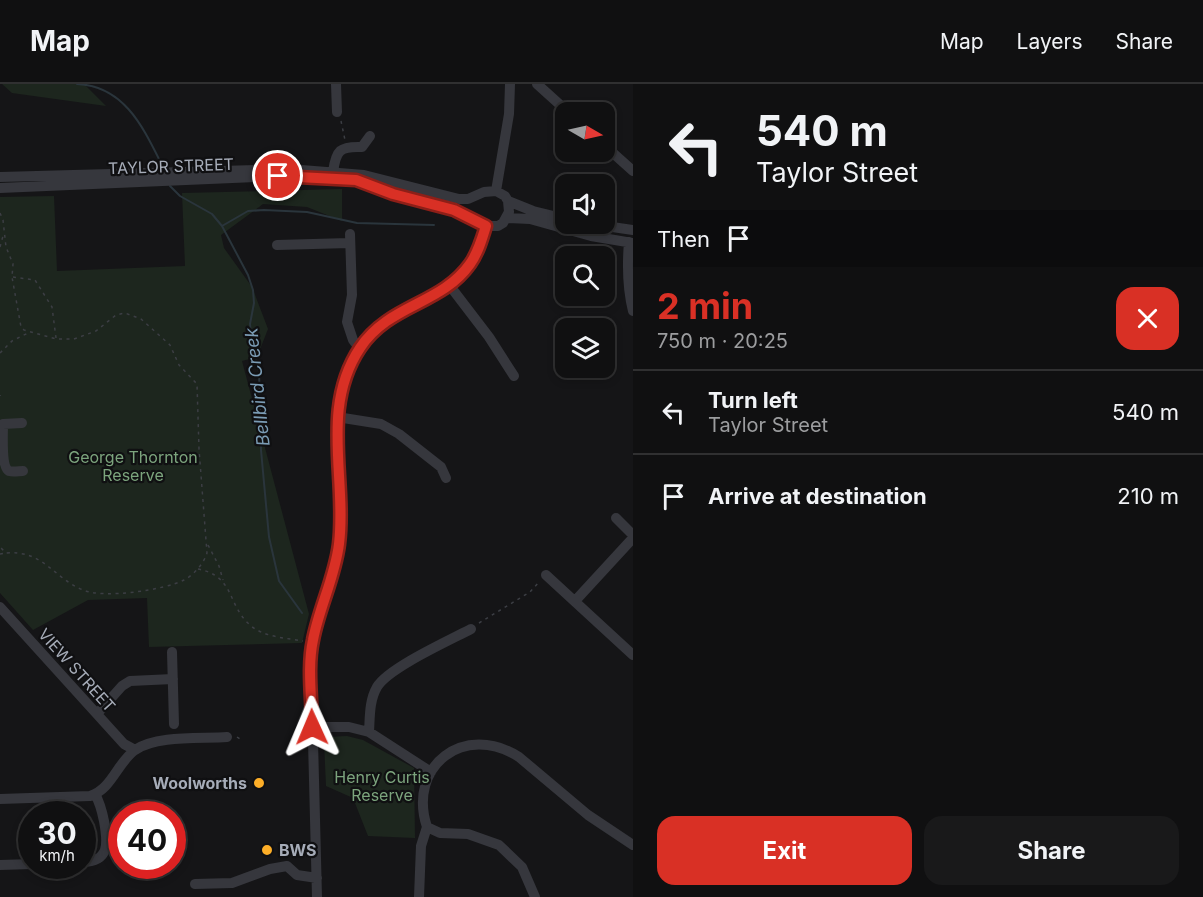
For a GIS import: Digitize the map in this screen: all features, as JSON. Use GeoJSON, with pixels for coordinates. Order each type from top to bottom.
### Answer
{"type":"FeatureCollection","features":[{"type":"Feature","properties":{"kind":"street"},"geometry":{"type":"LineString","coordinates":[[336,84],[337,112]]}},
{"type":"Feature","properties":{"kind":"street"},"geometry":{"type":"LineString","coordinates":[[496,191],[510,105],[510,84]]}},
{"type":"Feature","properties":{"kind":"street"},"geometry":{"type":"LineString","coordinates":[[537,84],[557,102]]}},
{"type":"Feature","properties":{"kind":"street"},"geometry":{"type":"LineString","coordinates":[[333,172],[340,151],[345,148],[362,147],[369,135]]}},
{"type":"Feature","properties":{"kind":"street"},"geometry":{"type":"LineString","coordinates":[[615,155],[633,171]]}},
{"type":"Feature","properties":{"kind":"street","name":"TAYLOR STREET"},"geometry":{"type":"LineString","coordinates":[[0,177],[264,168],[364,175],[459,199],[479,195]]}},
{"type":"Feature","properties":{"kind":"street","name":"TAYLOR STREET"},"geometry":{"type":"LineString","coordinates":[[0,188],[278,176],[344,178],[364,182],[401,197],[454,210],[482,224]]}},
{"type":"Feature","properties":{"kind":"street"},"geometry":{"type":"LineString","coordinates":[[317,897],[312,642],[339,542],[337,417],[345,378],[370,335],[390,318],[450,286],[472,262],[482,224],[474,212],[475,200],[479,195],[490,190],[501,193],[510,207],[507,218],[498,226],[482,224]]}},
{"type":"Feature","properties":{"kind":"street"},"geometry":{"type":"LineString","coordinates":[[508,201],[555,216]]}},
{"type":"Feature","properties":{"kind":"street"},"geometry":{"type":"LineString","coordinates":[[507,218],[535,220],[591,236],[631,242],[627,269],[628,294],[633,311]]}},
{"type":"Feature","properties":{"kind":"street"},"geometry":{"type":"LineString","coordinates":[[615,227],[633,230]]}},
{"type":"Feature","properties":{"kind":"street"},"geometry":{"type":"LineString","coordinates":[[277,245],[350,239],[352,295],[347,322],[353,340],[360,349]]}},
{"type":"Feature","properties":{"kind":"street"},"geometry":{"type":"LineString","coordinates":[[450,286],[489,337],[514,376]]}},
{"type":"Feature","properties":{"kind":"street"},"geometry":{"type":"LineString","coordinates":[[337,417],[381,424],[399,434],[441,467],[446,478]]}},
{"type":"Feature","properties":{"kind":"street"},"geometry":{"type":"LineString","coordinates":[[22,423],[1,424],[4,465],[11,472],[23,471]]}},
{"type":"Feature","properties":{"kind":"street"},"geometry":{"type":"LineString","coordinates":[[575,601],[633,537],[616,518]]}},
{"type":"Feature","properties":{"kind":"street"},"geometry":{"type":"LineString","coordinates":[[546,575],[633,655]]}},
{"type":"Feature","properties":{"kind":"street","name":"VIEW STREET"},"geometry":{"type":"LineString","coordinates":[[0,607],[124,744],[135,750]]}},
{"type":"Feature","properties":{"kind":"street"},"geometry":{"type":"LineString","coordinates":[[369,732],[371,704],[377,686],[388,674],[471,629]]}},
{"type":"Feature","properties":{"kind":"street"},"geometry":{"type":"LineString","coordinates":[[172,652],[174,724]]}},
{"type":"Feature","properties":{"kind":"street"},"geometry":{"type":"LineString","coordinates":[[97,714],[122,686],[130,681],[173,679]]}},
{"type":"Feature","properties":{"kind":"street"},"geometry":{"type":"LineString","coordinates":[[312,727],[349,727],[369,732],[431,772]]}},
{"type":"Feature","properties":{"kind":"street"},"geometry":{"type":"LineString","coordinates":[[0,799],[95,794],[116,775],[135,750],[158,741],[227,738]]}},
{"type":"Feature","properties":{"kind":"street"},"geometry":{"type":"LineString","coordinates":[[419,897],[421,846],[427,827],[424,819],[423,798],[431,772],[450,752],[463,745],[479,743],[495,745],[519,757],[588,815],[633,845]]}},
{"type":"Feature","properties":{"kind":"street"},"geometry":{"type":"LineString","coordinates":[[95,794],[100,802],[107,842],[101,857],[96,860]]}},
{"type":"Feature","properties":{"kind":"street"},"geometry":{"type":"LineString","coordinates":[[427,827],[440,833],[468,834],[499,845],[522,867],[535,897]]}},
{"type":"Feature","properties":{"kind":"street"},"geometry":{"type":"LineString","coordinates":[[0,865],[18,864]]}},
{"type":"Feature","properties":{"kind":"street"},"geometry":{"type":"LineString","coordinates":[[195,884],[232,883],[270,869],[287,866],[297,875],[317,878]]}},
{"type":"Feature","properties":{"kind":"path"},"geometry":{"type":"LineString","coordinates":[[337,112],[341,119],[345,148]]}},
{"type":"Feature","properties":{"kind":"path"},"geometry":{"type":"LineString","coordinates":[[0,213],[6,247],[13,264],[12,277],[21,327],[30,332],[56,339],[74,339],[96,331],[116,315],[124,313],[141,319],[170,345],[179,365],[197,384],[198,448],[207,544],[204,561],[185,580],[147,591],[84,591],[37,558],[25,554],[0,554]]}},
{"type":"Feature","properties":{"kind":"path"},"geometry":{"type":"LineString","coordinates":[[0,247],[4,236]]}},
{"type":"Feature","properties":{"kind":"path"},"geometry":{"type":"LineString","coordinates":[[12,277],[35,280],[52,307],[56,339]]}},
{"type":"Feature","properties":{"kind":"path"},"geometry":{"type":"LineString","coordinates":[[0,353],[12,341],[30,332]]}},
{"type":"Feature","properties":{"kind":"path"},"geometry":{"type":"LineString","coordinates":[[207,544],[219,566],[223,580],[250,626],[266,633],[312,642]]}},
{"type":"Feature","properties":{"kind":"path"},"geometry":{"type":"LineString","coordinates":[[0,546],[6,553]]}},
{"type":"Feature","properties":{"kind":"path"},"geometry":{"type":"LineString","coordinates":[[197,569],[208,571],[223,580]]}},
{"type":"Feature","properties":{"kind":"path"},"geometry":{"type":"LineString","coordinates":[[471,629],[530,592],[546,575]]}},
{"type":"Feature","properties":{"kind":"green space"},"geometry":{"type":"Polygon","coordinates":[[[2,84],[84,84],[106,106],[12,93],[2,84]]]}},
{"type":"Feature","properties":{"kind":"green space","name":"George Thornton Reserve"},"geometry":{"type":"Polygon","coordinates":[[[342,189],[342,221],[307,207],[263,204],[221,235],[224,248],[252,287],[268,329],[257,357],[242,361],[309,614],[302,643],[149,647],[147,598],[88,600],[33,630],[0,593],[0,197],[54,196],[57,271],[185,266],[182,193],[342,189]]]}},
{"type":"Feature","properties":{"kind":"green space","name":"Henry Curtis Reserve"},"geometry":{"type":"Polygon","coordinates":[[[347,736],[363,740],[414,768],[415,838],[368,836],[353,798],[326,786],[324,742],[328,737],[347,736]]]}},
{"type":"Feature","properties":{"kind":"waterway","name":"Bellbird Creek"},"geometry":{"type":"LineString","coordinates":[[77,84],[93,86],[119,100],[138,121],[160,161]]}},
{"type":"Feature","properties":{"kind":"waterway","name":"Bellbird Creek"},"geometry":{"type":"LineString","coordinates":[[170,186],[180,196],[212,214],[222,226],[248,275],[253,290],[254,303],[250,324],[259,371],[261,450],[269,537],[279,581],[302,613]]}},
{"type":"Feature","properties":{"kind":"waterway"},"geometry":{"type":"LineString","coordinates":[[222,226],[248,211],[264,210],[307,212],[357,223],[434,225]]}},
{"type":"Feature","properties":{"kind":"place","name":"Woolworths"},"geometry":{"type":"Point","coordinates":[259,783]}},
{"type":"Feature","properties":{"kind":"place","name":"BWS"},"geometry":{"type":"Point","coordinates":[267,850]}},
{"type":"Feature","properties":{"kind":"route"},"geometry":{"type":"LineString","coordinates":[[278,176],[356,180],[401,197],[454,210],[486,226],[472,262],[459,278],[442,291],[403,310],[380,326],[360,349],[345,378],[337,417],[339,542],[312,642],[312,727]]}}]}
